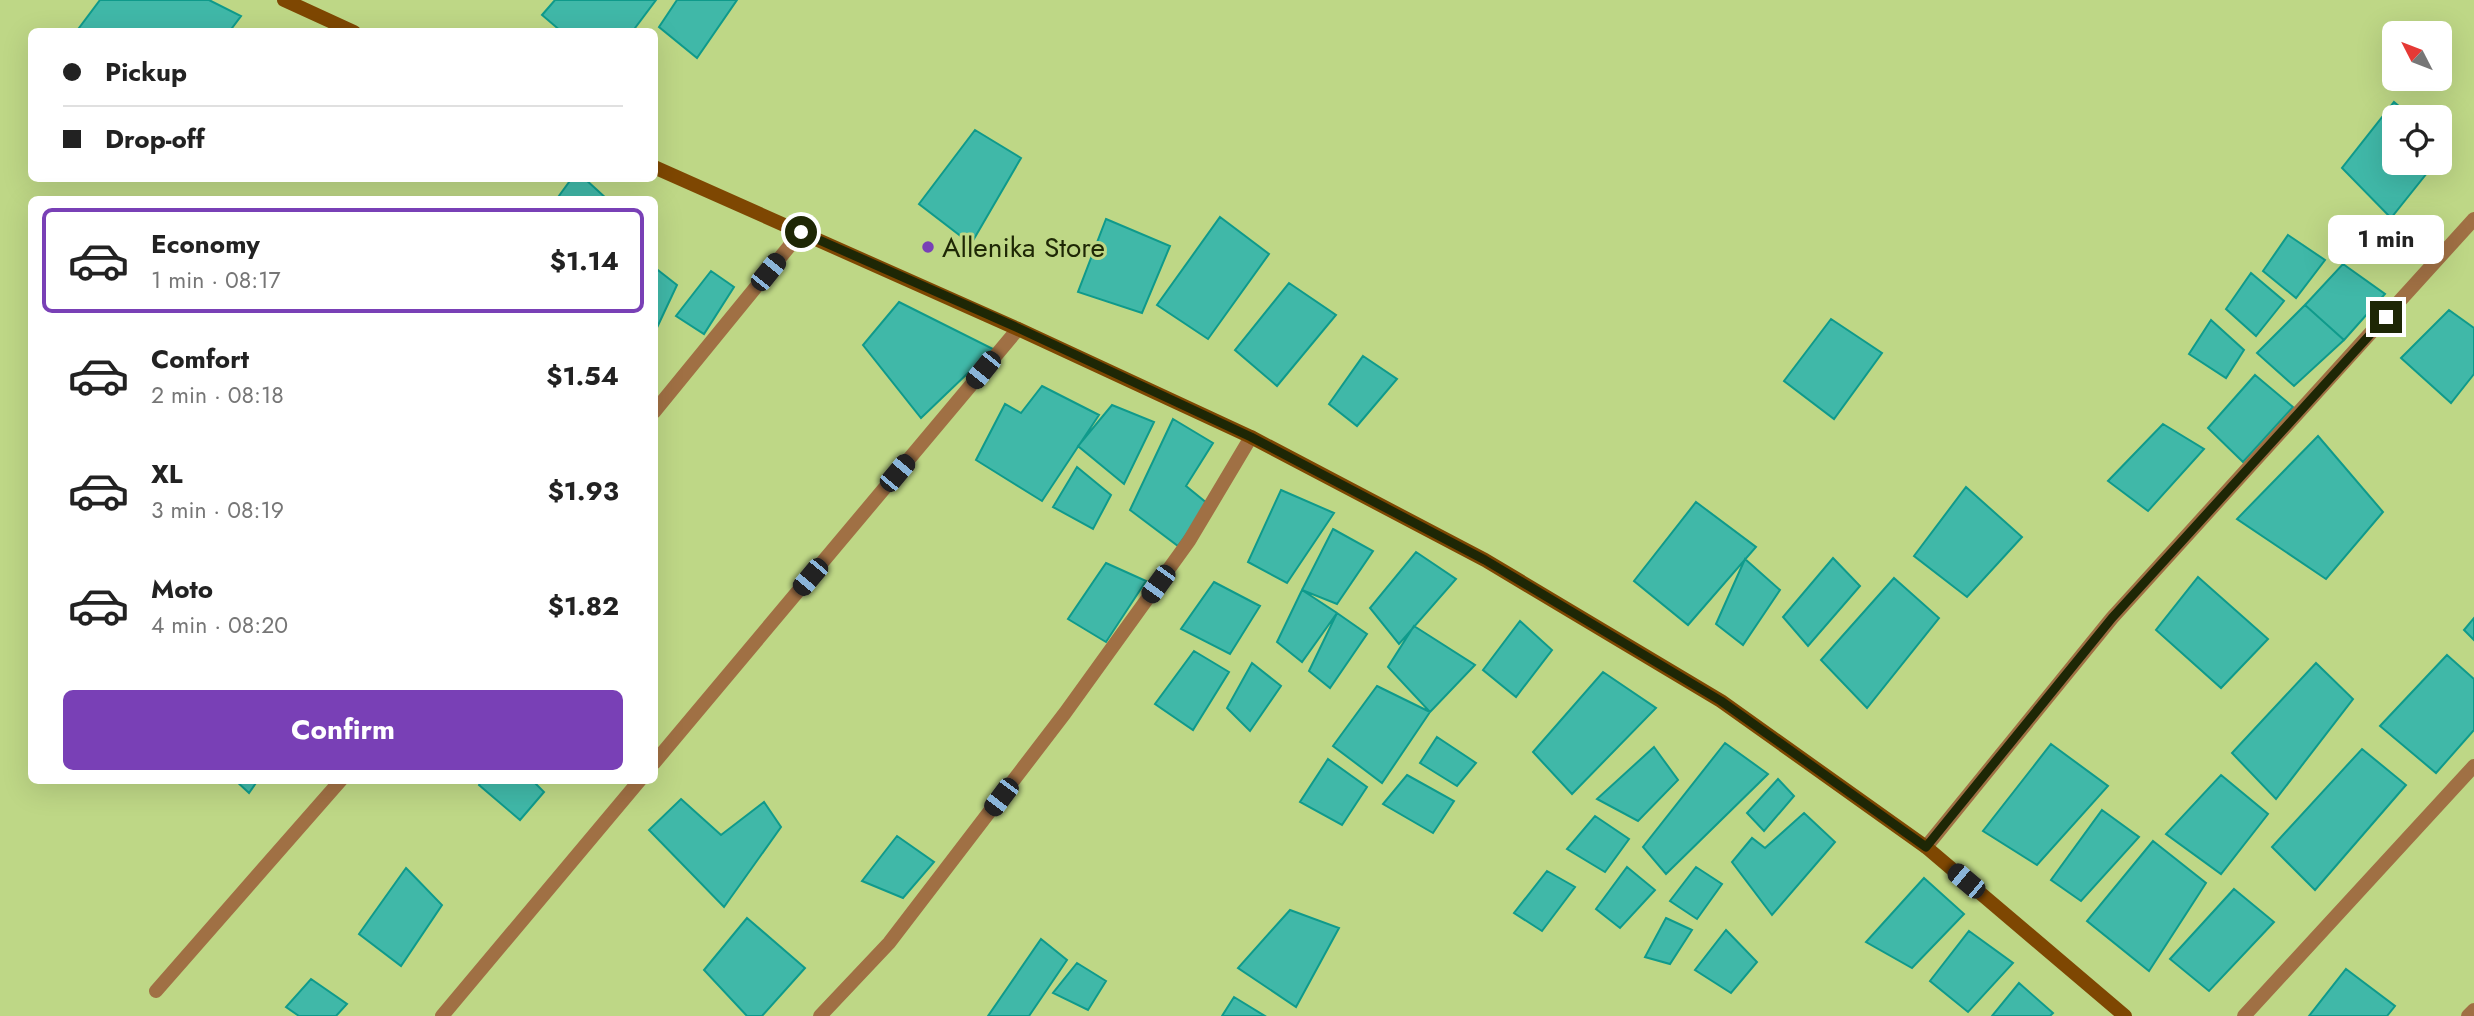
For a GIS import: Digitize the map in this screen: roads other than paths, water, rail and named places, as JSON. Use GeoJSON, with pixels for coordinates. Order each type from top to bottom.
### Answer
{"type":"FeatureCollection","features":[{"type":"Feature","properties":{"kind":"street"},"geometry":{"type":"LineString","coordinates":[[285,0],[345,28]]}},
{"type":"Feature","properties":{"kind":"street"},"geometry":{"type":"LineString","coordinates":[[658,169],[1018,328],[1251,437],[1485,560],[1721,701],[1926,847],[2125,1016]]}},
{"type":"Feature","properties":{"kind":"street"},"geometry":{"type":"LineString","coordinates":[[1926,847],[2112,618],[2474,219]]}},
{"type":"Feature","properties":{"kind":"street"},"geometry":{"type":"LineString","coordinates":[[658,407],[801,232]]}},
{"type":"Feature","properties":{"kind":"street"},"geometry":{"type":"LineString","coordinates":[[658,758],[1018,328]]}},
{"type":"Feature","properties":{"kind":"street"},"geometry":{"type":"LineString","coordinates":[[820,1016],[889,943],[1065,713],[1189,541],[1251,437]]}},
{"type":"Feature","properties":{"kind":"street"},"geometry":{"type":"LineString","coordinates":[[2244,1016],[2474,766]]}},
{"type":"Feature","properties":{"kind":"street"},"geometry":{"type":"LineString","coordinates":[[156,991],[337,784]]}},
{"type":"Feature","properties":{"kind":"street"},"geometry":{"type":"LineString","coordinates":[[442,1016],[637,784]]}},
{"type":"Feature","properties":{"kind":"street"},"geometry":{"type":"LineString","coordinates":[[2468,1016],[2474,1010]]}},
{"type":"Feature","properties":{"kind":"place","name":"Allenika Store"},"geometry":{"type":"Point","coordinates":[928,247]}}]}
